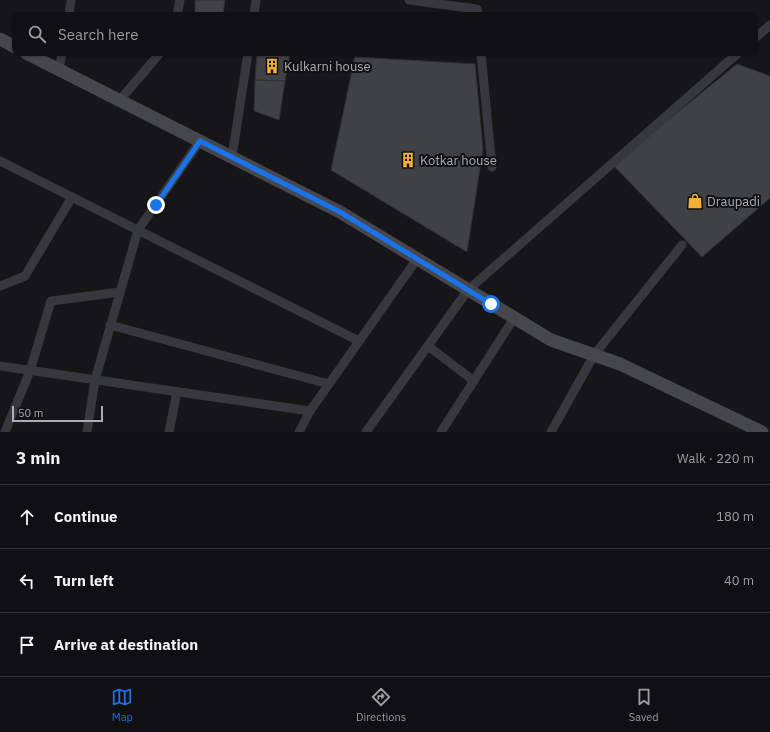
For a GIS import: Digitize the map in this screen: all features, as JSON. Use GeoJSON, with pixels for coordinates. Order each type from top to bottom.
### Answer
{"type":"FeatureCollection","features":[{"type":"Feature","properties":{"kind":"main road"},"geometry":{"type":"LineString","coordinates":[[0,39],[12,45]]}},
{"type":"Feature","properties":{"kind":"main road"},"geometry":{"type":"LineString","coordinates":[[32,56],[340,212],[550,340],[620,364],[762,432]]}},
{"type":"Feature","properties":{"kind":"street"},"geometry":{"type":"LineString","coordinates":[[69,12],[71,0]]}},
{"type":"Feature","properties":{"kind":"street"},"geometry":{"type":"LineString","coordinates":[[178,12],[180,0]]}},
{"type":"Feature","properties":{"kind":"street"},"geometry":{"type":"LineString","coordinates":[[254,12],[256,0]]}},
{"type":"Feature","properties":{"kind":"street"},"geometry":{"type":"LineString","coordinates":[[409,0],[477,9],[478,12]]}},
{"type":"Feature","properties":{"kind":"street"},"geometry":{"type":"LineString","coordinates":[[758,35],[770,25]]}},
{"type":"Feature","properties":{"kind":"street"},"geometry":{"type":"LineString","coordinates":[[59,70],[61,56]]}},
{"type":"Feature","properties":{"kind":"street"},"geometry":{"type":"LineString","coordinates":[[120,100],[157,56]]}},
{"type":"Feature","properties":{"kind":"street"},"geometry":{"type":"LineString","coordinates":[[232,157],[248,56]]}},
{"type":"Feature","properties":{"kind":"street"},"geometry":{"type":"LineString","coordinates":[[481,56],[492,167]]}},
{"type":"Feature","properties":{"kind":"street"},"geometry":{"type":"LineString","coordinates":[[366,432],[468,290],[735,56]]}},
{"type":"Feature","properties":{"kind":"street"},"geometry":{"type":"LineString","coordinates":[[86,432],[95,380],[138,230],[200,141]]}},
{"type":"Feature","properties":{"kind":"street"},"geometry":{"type":"LineString","coordinates":[[0,161],[360,341]]}},
{"type":"Feature","properties":{"kind":"street"},"geometry":{"type":"LineString","coordinates":[[0,286],[25,276],[72,197]]}},
{"type":"Feature","properties":{"kind":"street"},"geometry":{"type":"LineString","coordinates":[[551,432],[594,355],[682,245]]}},
{"type":"Feature","properties":{"kind":"street"},"geometry":{"type":"LineString","coordinates":[[299,432],[310,411],[417,259]]}},
{"type":"Feature","properties":{"kind":"street"},"geometry":{"type":"LineString","coordinates":[[6,432],[30,371],[52,301],[120,292]]}},
{"type":"Feature","properties":{"kind":"street"},"geometry":{"type":"LineString","coordinates":[[441,432],[514,318]]}},
{"type":"Feature","properties":{"kind":"street"},"geometry":{"type":"LineString","coordinates":[[110,325],[329,384]]}},
{"type":"Feature","properties":{"kind":"street"},"geometry":{"type":"LineString","coordinates":[[428,346],[474,381]]}},
{"type":"Feature","properties":{"kind":"street"},"geometry":{"type":"LineString","coordinates":[[0,366],[310,411]]}},
{"type":"Feature","properties":{"kind":"street"},"geometry":{"type":"LineString","coordinates":[[169,432],[177,392]]}},
{"type":"Feature","properties":{"kind":"building"},"geometry":{"type":"Polygon","coordinates":[[[195,0],[225,0],[223,12],[195,12],[195,0]]]}},
{"type":"Feature","properties":{"kind":"building","name":"Kulkarni house"},"geometry":{"type":"Polygon","coordinates":[[[257,56],[289,56],[285,81],[255,80],[257,56]]]}},
{"type":"Feature","properties":{"kind":"building","name":"Kotkar house"},"geometry":{"type":"Polygon","coordinates":[[[355,57],[475,64],[483,149],[467,252],[331,170],[355,57]]]}},
{"type":"Feature","properties":{"kind":"building"},"geometry":{"type":"Polygon","coordinates":[[[737,64],[770,76],[770,198],[702,257],[613,165],[737,64]]]}},
{"type":"Feature","properties":{"kind":"building"},"geometry":{"type":"Polygon","coordinates":[[[255,80],[285,81],[279,120],[254,111],[255,80]]]}},
{"type":"Feature","properties":{"kind":"place","name":"Kulkarni house"},"geometry":{"type":"Point","coordinates":[272,66]}},
{"type":"Feature","properties":{"kind":"place","name":"Kotkar house"},"geometry":{"type":"Point","coordinates":[408,160]}},
{"type":"Feature","properties":{"kind":"place","name":"Draupadi"},"geometry":{"type":"Point","coordinates":[695,201]}},
{"type":"Feature","properties":{"kind":"route"},"geometry":{"type":"LineString","coordinates":[[156,205],[200,141],[340,212],[491,304]]}}]}
